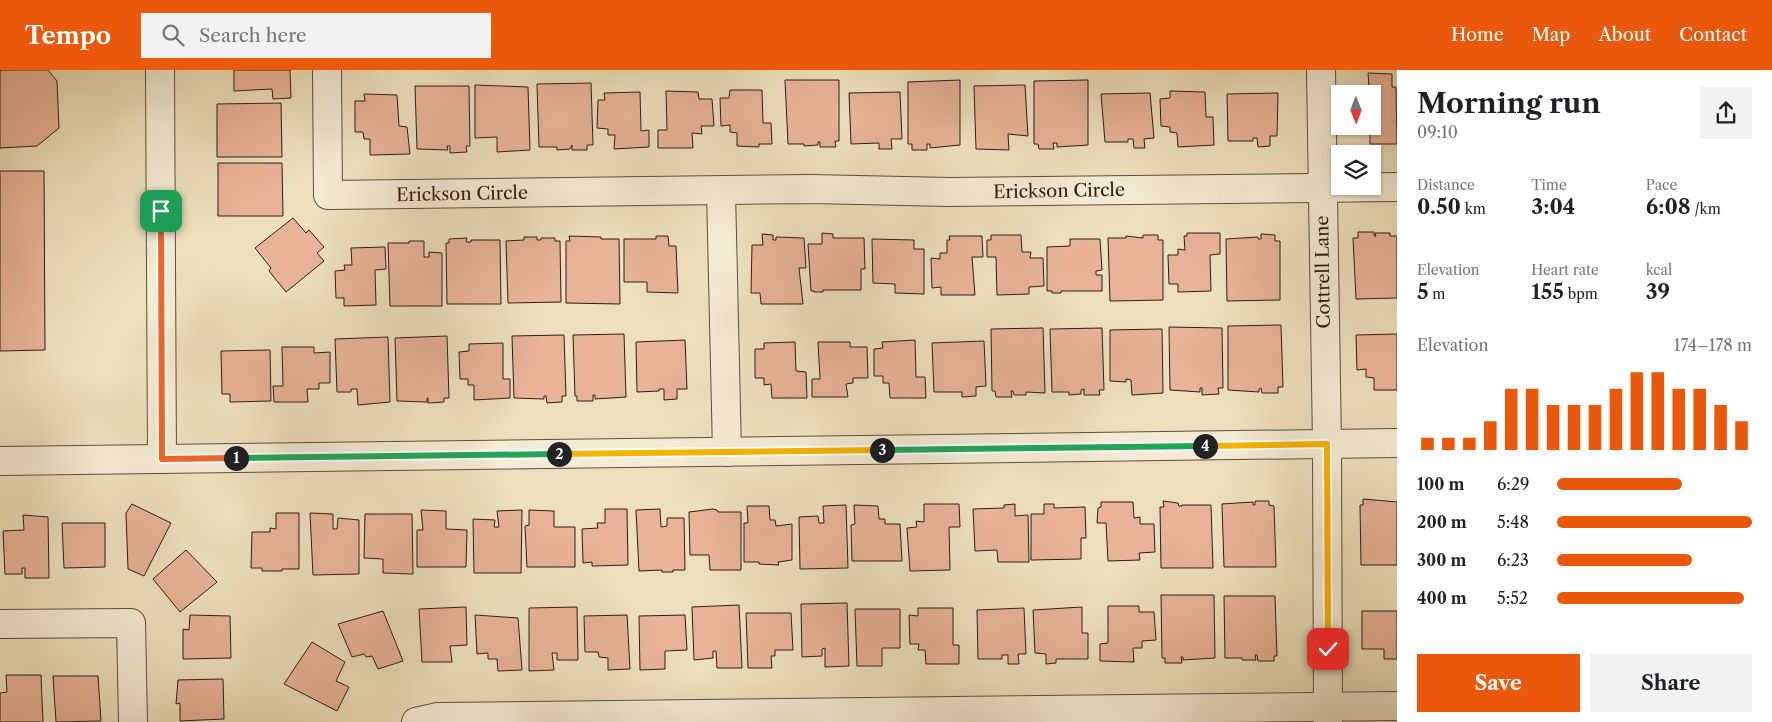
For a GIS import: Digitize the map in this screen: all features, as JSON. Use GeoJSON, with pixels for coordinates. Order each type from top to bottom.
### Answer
{"type":"FeatureCollection","features":[{"type":"Feature","properties":{"kind":"street"},"geometry":{"type":"LineString","coordinates":[[160,70],[162,459]]}},
{"type":"Feature","properties":{"kind":"street","name":"Erickson Circle"},"geometry":{"type":"LineString","coordinates":[[328,70],[328,195],[811,189],[950,192],[1397,187]]}},
{"type":"Feature","properties":{"kind":"street","name":"Cottrell Lane"},"geometry":{"type":"LineString","coordinates":[[1321,70],[1327,444],[1328,714]]}},
{"type":"Feature","properties":{"kind":"street"},"geometry":{"type":"LineString","coordinates":[[721,191],[727,452]]}},
{"type":"Feature","properties":{"kind":"street"},"geometry":{"type":"LineString","coordinates":[[0,461],[1397,443]]}},
{"type":"Feature","properties":{"kind":"street"},"geometry":{"type":"LineString","coordinates":[[0,624],[131,622],[133,722]]}},
{"type":"Feature","properties":{"kind":"street"},"geometry":{"type":"LineString","coordinates":[[416,722],[438,717],[1328,714],[1397,706]]}},
{"type":"Feature","properties":{"kind":"building"},"geometry":{"type":"Polygon","coordinates":[[[0,70],[48,70],[57,81],[59,128],[37,146],[0,148],[0,70]]]}},
{"type":"Feature","properties":{"kind":"building"},"geometry":{"type":"Polygon","coordinates":[[[234,70],[290,70],[291,98],[273,99],[272,89],[234,91],[234,70]]]}},
{"type":"Feature","properties":{"kind":"building"},"geometry":{"type":"Polygon","coordinates":[[[1368,73],[1392,74],[1392,87],[1396,87],[1397,144],[1370,144],[1370,135],[1381,135],[1381,85],[1369,85],[1368,73]]]}},
{"type":"Feature","properties":{"kind":"building"},"geometry":{"type":"Polygon","coordinates":[[[785,80],[839,80],[839,141],[835,141],[836,147],[820,147],[820,142],[818,142],[818,145],[804,146],[804,144],[788,144],[785,80]]]}},
{"type":"Feature","properties":{"kind":"building"},"geometry":{"type":"Polygon","coordinates":[[[960,80],[960,145],[930,148],[930,144],[927,144],[927,150],[912,150],[912,144],[908,144],[908,82],[960,80]]]}},
{"type":"Feature","properties":{"kind":"building"},"geometry":{"type":"Polygon","coordinates":[[[1088,80],[1088,145],[1057,147],[1057,143],[1053,143],[1054,149],[1039,149],[1038,144],[1034,144],[1034,81],[1088,80]]]}},
{"type":"Feature","properties":{"kind":"building"},"geometry":{"type":"Polygon","coordinates":[[[591,83],[593,145],[587,145],[587,150],[572,150],[572,145],[570,149],[557,150],[557,147],[539,147],[537,84],[591,83]]]}},
{"type":"Feature","properties":{"kind":"building"},"geometry":{"type":"Polygon","coordinates":[[[475,85],[528,87],[530,150],[497,152],[497,137],[475,138],[475,85]]]}},
{"type":"Feature","properties":{"kind":"building"},"geometry":{"type":"Polygon","coordinates":[[[1025,85],[1028,136],[1008,134],[1009,150],[976,149],[974,86],[1025,85]]]}},
{"type":"Feature","properties":{"kind":"building"},"geometry":{"type":"Polygon","coordinates":[[[415,86],[469,86],[470,146],[466,146],[467,152],[450,153],[450,146],[447,146],[448,150],[417,149],[415,86]]]}},
{"type":"Feature","properties":{"kind":"building"},"geometry":{"type":"Polygon","coordinates":[[[730,90],[762,90],[763,123],[771,123],[772,144],[759,144],[759,147],[737,146],[737,133],[730,132],[730,125],[721,126],[720,98],[729,98],[730,90]]]}},
{"type":"Feature","properties":{"kind":"building"},"geometry":{"type":"Polygon","coordinates":[[[666,91],[698,92],[699,99],[712,99],[714,126],[701,126],[702,134],[692,133],[693,148],[658,148],[658,130],[667,130],[666,91]]]}},
{"type":"Feature","properties":{"kind":"building"},"geometry":{"type":"Polygon","coordinates":[[[1170,91],[1205,92],[1206,117],[1213,117],[1214,145],[1178,147],[1177,133],[1170,132],[1170,127],[1161,126],[1160,99],[1170,98],[1170,91]]]}},
{"type":"Feature","properties":{"kind":"building"},"geometry":{"type":"Polygon","coordinates":[[[640,92],[641,131],[649,130],[649,147],[614,149],[615,135],[608,135],[608,129],[597,128],[598,100],[605,100],[604,93],[640,92]]]}},
{"type":"Feature","properties":{"kind":"building"},"geometry":{"type":"Polygon","coordinates":[[[900,92],[902,139],[891,139],[892,149],[879,149],[879,143],[851,144],[849,93],[900,92]]]}},
{"type":"Feature","properties":{"kind":"building"},"geometry":{"type":"Polygon","coordinates":[[[1150,93],[1154,138],[1144,139],[1145,148],[1134,148],[1133,139],[1128,139],[1128,142],[1105,142],[1101,94],[1150,93]]]}},
{"type":"Feature","properties":{"kind":"building"},"geometry":{"type":"Polygon","coordinates":[[[1278,93],[1277,136],[1270,136],[1270,146],[1258,147],[1257,138],[1253,138],[1253,141],[1228,141],[1227,94],[1278,93]]]}},
{"type":"Feature","properties":{"kind":"building"},"geometry":{"type":"Polygon","coordinates":[[[364,94],[397,95],[399,126],[407,127],[410,154],[370,155],[370,139],[364,139],[363,132],[355,132],[355,101],[365,101],[364,94]]]}},
{"type":"Feature","properties":{"kind":"building"},"geometry":{"type":"Polygon","coordinates":[[[281,103],[282,157],[217,157],[217,104],[281,103]]]}},
{"type":"Feature","properties":{"kind":"building"},"geometry":{"type":"Polygon","coordinates":[[[218,163],[282,163],[283,216],[218,216],[218,163]]]}},
{"type":"Feature","properties":{"kind":"building"},"geometry":{"type":"Polygon","coordinates":[[[0,171],[44,171],[45,350],[0,351],[0,171]]]}},
{"type":"Feature","properties":{"kind":"building"},"geometry":{"type":"Polygon","coordinates":[[[293,218],[306,233],[309,230],[324,247],[317,253],[324,261],[286,292],[269,271],[271,268],[255,248],[293,218]]]}},
{"type":"Feature","properties":{"kind":"building"},"geometry":{"type":"Polygon","coordinates":[[[1358,232],[1374,232],[1374,236],[1376,236],[1375,233],[1390,233],[1390,236],[1397,236],[1397,298],[1356,299],[1353,238],[1358,238],[1358,232]]]}},
{"type":"Feature","properties":{"kind":"building"},"geometry":{"type":"Polygon","coordinates":[[[822,233],[833,234],[833,238],[864,238],[865,269],[861,269],[861,290],[811,291],[808,244],[822,244],[822,233]]]}},
{"type":"Feature","properties":{"kind":"building"},"geometry":{"type":"Polygon","coordinates":[[[1187,233],[1220,233],[1220,254],[1210,255],[1211,291],[1178,292],[1178,284],[1169,284],[1168,255],[1178,255],[1178,249],[1185,250],[1184,236],[1187,236],[1187,233]]]}},
{"type":"Feature","properties":{"kind":"building"},"geometry":{"type":"Polygon","coordinates":[[[762,234],[773,235],[773,240],[776,240],[776,237],[804,238],[806,268],[799,268],[803,304],[761,304],[760,293],[751,293],[752,245],[763,245],[762,234]]]}},
{"type":"Feature","properties":{"kind":"building"},"geometry":{"type":"Polygon","coordinates":[[[1261,234],[1275,235],[1275,241],[1280,241],[1280,300],[1227,301],[1226,239],[1258,237],[1258,239],[1261,239],[1261,234]]]}},
{"type":"Feature","properties":{"kind":"building"},"geometry":{"type":"Polygon","coordinates":[[[991,235],[1021,235],[1022,252],[1031,252],[1030,258],[1043,258],[1044,286],[1029,287],[1029,294],[997,295],[996,257],[987,257],[987,240],[991,240],[991,235]]]}},
{"type":"Feature","properties":{"kind":"building"},"geometry":{"type":"Polygon","coordinates":[[[1143,235],[1158,235],[1158,240],[1163,240],[1163,300],[1110,301],[1108,238],[1126,238],[1126,236],[1143,238],[1143,235]]]}},
{"type":"Feature","properties":{"kind":"building"},"geometry":{"type":"Polygon","coordinates":[[[569,236],[619,239],[620,304],[566,303],[566,241],[570,241],[569,236]]]}},
{"type":"Feature","properties":{"kind":"building"},"geometry":{"type":"Polygon","coordinates":[[[656,236],[668,236],[669,246],[676,246],[678,293],[647,292],[647,282],[624,282],[624,239],[656,239],[656,236]]]}},
{"type":"Feature","properties":{"kind":"building"},"geometry":{"type":"Polygon","coordinates":[[[949,236],[982,236],[983,257],[972,257],[975,295],[941,295],[941,287],[932,288],[931,258],[940,259],[940,253],[947,253],[947,240],[950,240],[949,236]]]}},
{"type":"Feature","properties":{"kind":"building"},"geometry":{"type":"Polygon","coordinates":[[[524,237],[537,237],[537,240],[541,240],[541,238],[555,238],[555,241],[560,241],[561,302],[508,303],[506,241],[524,240],[524,237]]]}},
{"type":"Feature","properties":{"kind":"building"},"geometry":{"type":"Polygon","coordinates":[[[467,238],[466,242],[471,242],[471,240],[500,240],[501,304],[447,304],[446,243],[449,243],[449,239],[467,238]]]}},
{"type":"Feature","properties":{"kind":"building"},"geometry":{"type":"Polygon","coordinates":[[[872,239],[914,240],[914,249],[924,249],[924,294],[895,293],[895,284],[873,283],[872,239]]]}},
{"type":"Feature","properties":{"kind":"building"},"geometry":{"type":"Polygon","coordinates":[[[1070,239],[1100,239],[1102,270],[1096,271],[1096,275],[1102,275],[1102,291],[1061,291],[1061,293],[1052,293],[1052,291],[1047,291],[1047,247],[1070,246],[1070,239]]]}},
{"type":"Feature","properties":{"kind":"building"},"geometry":{"type":"Polygon","coordinates":[[[409,241],[424,241],[424,257],[429,257],[429,252],[442,253],[442,306],[390,306],[388,243],[409,243],[409,241]]]}},
{"type":"Feature","properties":{"kind":"building"},"geometry":{"type":"Polygon","coordinates":[[[385,247],[386,269],[375,270],[376,305],[344,306],[344,298],[336,298],[335,271],[345,270],[344,265],[352,265],[351,248],[385,247]]]}},
{"type":"Feature","properties":{"kind":"building"},"geometry":{"type":"Polygon","coordinates":[[[1281,325],[1283,387],[1278,387],[1278,393],[1262,393],[1261,388],[1259,392],[1228,390],[1228,326],[1281,325]]]}},
{"type":"Feature","properties":{"kind":"building"},"geometry":{"type":"Polygon","coordinates":[[[1169,327],[1222,328],[1223,388],[1218,388],[1219,394],[1202,395],[1202,388],[1200,388],[1200,392],[1170,390],[1169,327]]]}},
{"type":"Feature","properties":{"kind":"building"},"geometry":{"type":"Polygon","coordinates":[[[1043,328],[1045,393],[1026,392],[1026,395],[1014,395],[1013,391],[1011,391],[1012,397],[996,397],[995,391],[992,391],[991,329],[1043,328]]]}},
{"type":"Feature","properties":{"kind":"building"},"geometry":{"type":"Polygon","coordinates":[[[1102,328],[1104,390],[1099,390],[1100,395],[1084,395],[1084,389],[1081,390],[1081,394],[1069,395],[1069,392],[1052,392],[1050,329],[1102,328]]]}},
{"type":"Feature","properties":{"kind":"building"},"geometry":{"type":"Polygon","coordinates":[[[1162,329],[1163,393],[1132,395],[1131,380],[1126,379],[1126,382],[1110,381],[1110,330],[1162,329]]]}},
{"type":"Feature","properties":{"kind":"building"},"geometry":{"type":"Polygon","coordinates":[[[624,334],[626,397],[595,399],[595,395],[593,395],[593,401],[577,401],[577,396],[575,396],[573,335],[624,334]]]}},
{"type":"Feature","properties":{"kind":"building"},"geometry":{"type":"Polygon","coordinates":[[[1397,334],[1397,390],[1374,390],[1374,378],[1366,377],[1366,369],[1357,370],[1356,335],[1397,334]]]}},
{"type":"Feature","properties":{"kind":"building"},"geometry":{"type":"Polygon","coordinates":[[[564,335],[566,396],[562,396],[562,402],[547,403],[546,396],[544,396],[544,399],[514,398],[512,336],[564,335]]]}},
{"type":"Feature","properties":{"kind":"building"},"geometry":{"type":"Polygon","coordinates":[[[447,336],[449,398],[444,398],[444,402],[428,403],[428,398],[427,402],[397,401],[395,338],[447,336]]]}},
{"type":"Feature","properties":{"kind":"building"},"geometry":{"type":"Polygon","coordinates":[[[388,337],[390,402],[358,405],[357,389],[351,389],[351,392],[337,392],[335,339],[388,337]]]}},
{"type":"Feature","properties":{"kind":"building"},"geometry":{"type":"Polygon","coordinates":[[[685,340],[687,389],[677,389],[677,399],[664,400],[664,389],[637,392],[636,342],[685,340]]]}},
{"type":"Feature","properties":{"kind":"building"},"geometry":{"type":"Polygon","coordinates":[[[915,340],[916,377],[925,377],[926,398],[890,398],[889,383],[883,383],[883,376],[874,376],[874,349],[883,348],[882,342],[915,340]]]}},
{"type":"Feature","properties":{"kind":"building"},"geometry":{"type":"Polygon","coordinates":[[[984,341],[986,386],[976,387],[976,396],[962,397],[962,392],[934,392],[932,343],[984,341]]]}},
{"type":"Feature","properties":{"kind":"building"},"geometry":{"type":"Polygon","coordinates":[[[795,342],[796,371],[806,372],[807,398],[772,398],[771,384],[764,385],[764,378],[755,378],[755,349],[764,349],[764,343],[795,342]]]}},
{"type":"Feature","properties":{"kind":"building"},"geometry":{"type":"Polygon","coordinates":[[[818,342],[850,342],[850,347],[867,347],[868,378],[853,378],[853,383],[846,384],[848,397],[812,397],[812,379],[820,379],[818,342]]]}},
{"type":"Feature","properties":{"kind":"building"},"geometry":{"type":"Polygon","coordinates":[[[503,343],[503,379],[510,379],[510,398],[474,400],[474,385],[468,385],[468,379],[460,379],[459,352],[469,351],[469,344],[503,343]]]}},
{"type":"Feature","properties":{"kind":"building"},"geometry":{"type":"Polygon","coordinates":[[[282,347],[314,347],[314,353],[330,352],[330,383],[319,383],[319,389],[307,389],[308,402],[274,402],[273,386],[283,386],[282,347]]]}},
{"type":"Feature","properties":{"kind":"building"},"geometry":{"type":"Polygon","coordinates":[[[270,350],[271,401],[230,402],[230,394],[222,394],[221,351],[270,350]]]}},
{"type":"Feature","properties":{"kind":"building"},"geometry":{"type":"Polygon","coordinates":[[[1363,499],[1397,502],[1397,565],[1361,565],[1360,505],[1363,505],[1363,499]]]}},
{"type":"Feature","properties":{"kind":"building"},"geometry":{"type":"Polygon","coordinates":[[[1163,501],[1178,503],[1179,506],[1211,505],[1213,568],[1161,568],[1160,507],[1164,507],[1163,501]]]}},
{"type":"Feature","properties":{"kind":"building"},"geometry":{"type":"Polygon","coordinates":[[[1255,501],[1269,501],[1269,505],[1274,506],[1276,567],[1224,567],[1222,504],[1253,502],[1253,505],[1255,505],[1255,501]]]}},
{"type":"Feature","properties":{"kind":"building"},"geometry":{"type":"Polygon","coordinates":[[[1101,502],[1133,502],[1134,518],[1140,517],[1140,524],[1154,524],[1155,552],[1139,553],[1140,560],[1108,561],[1106,523],[1097,523],[1098,508],[1101,507],[1101,502]]]}},
{"type":"Feature","properties":{"kind":"building"},"geometry":{"type":"Polygon","coordinates":[[[132,504],[171,523],[144,576],[128,569],[126,513],[132,504]]]}},
{"type":"Feature","properties":{"kind":"building"},"geometry":{"type":"Polygon","coordinates":[[[924,504],[959,504],[960,527],[949,527],[950,570],[910,571],[907,528],[917,527],[916,521],[924,522],[924,504]]]}},
{"type":"Feature","properties":{"kind":"building"},"geometry":{"type":"Polygon","coordinates":[[[1015,504],[1015,516],[1028,515],[1029,562],[998,562],[997,550],[975,551],[973,509],[1004,508],[1004,505],[1015,504]]]}},
{"type":"Feature","properties":{"kind":"building"},"geometry":{"type":"Polygon","coordinates":[[[1044,504],[1054,504],[1054,508],[1085,507],[1086,538],[1081,538],[1081,559],[1031,560],[1031,514],[1044,514],[1044,504]]]}},
{"type":"Feature","properties":{"kind":"building"},"geometry":{"type":"Polygon","coordinates":[[[846,505],[848,568],[800,569],[799,517],[818,516],[819,523],[824,523],[823,506],[846,505]]]}},
{"type":"Feature","properties":{"kind":"building"},"geometry":{"type":"Polygon","coordinates":[[[854,505],[878,506],[879,519],[885,519],[885,524],[900,524],[902,561],[852,561],[851,525],[855,524],[854,505]]]}},
{"type":"Feature","properties":{"kind":"building"},"geometry":{"type":"Polygon","coordinates":[[[747,506],[769,506],[770,520],[775,520],[776,526],[792,524],[792,560],[778,562],[779,565],[744,562],[744,523],[748,523],[747,506]]]}},
{"type":"Feature","properties":{"kind":"building"},"geometry":{"type":"Polygon","coordinates":[[[605,509],[627,509],[628,565],[592,566],[592,562],[583,563],[582,529],[598,528],[597,523],[605,523],[605,509]]]}},
{"type":"Feature","properties":{"kind":"building"},"geometry":{"type":"Polygon","coordinates":[[[660,509],[661,527],[667,526],[667,518],[684,518],[685,570],[673,570],[673,572],[662,572],[662,570],[639,571],[636,510],[660,509]]]}},
{"type":"Feature","properties":{"kind":"building"},"geometry":{"type":"Polygon","coordinates":[[[713,509],[718,512],[741,512],[741,570],[710,570],[709,555],[690,555],[689,512],[713,509]]]}},
{"type":"Feature","properties":{"kind":"building"},"geometry":{"type":"Polygon","coordinates":[[[421,510],[446,511],[446,529],[467,530],[466,567],[417,567],[417,530],[423,530],[421,510]]]}},
{"type":"Feature","properties":{"kind":"building"},"geometry":{"type":"Polygon","coordinates":[[[522,510],[521,573],[474,573],[473,519],[495,520],[494,527],[499,527],[497,511],[522,510]]]}},
{"type":"Feature","properties":{"kind":"building"},"geometry":{"type":"Polygon","coordinates":[[[529,510],[554,511],[554,527],[575,527],[575,567],[527,567],[525,526],[529,525],[529,510]]]}},
{"type":"Feature","properties":{"kind":"building"},"geometry":{"type":"Polygon","coordinates":[[[276,513],[299,513],[299,569],[262,571],[262,568],[251,568],[252,532],[270,532],[270,528],[276,529],[276,513]]]}},
{"type":"Feature","properties":{"kind":"building"},"geometry":{"type":"Polygon","coordinates":[[[310,513],[333,514],[333,529],[337,529],[338,518],[359,520],[359,574],[313,575],[310,513]]]}},
{"type":"Feature","properties":{"kind":"building"},"geometry":{"type":"Polygon","coordinates":[[[365,514],[412,514],[413,574],[383,573],[383,559],[364,558],[365,514]]]}},
{"type":"Feature","properties":{"kind":"building"},"geometry":{"type":"Polygon","coordinates":[[[23,515],[48,517],[49,578],[25,578],[25,568],[22,568],[22,574],[5,574],[3,531],[24,530],[23,515]]]}},
{"type":"Feature","properties":{"kind":"building"},"geometry":{"type":"Polygon","coordinates":[[[62,523],[105,523],[105,567],[64,568],[62,523]]]}},
{"type":"Feature","properties":{"kind":"building"},"geometry":{"type":"Polygon","coordinates":[[[186,550],[217,582],[180,612],[153,579],[186,550]]]}},
{"type":"Feature","properties":{"kind":"building"},"geometry":{"type":"Polygon","coordinates":[[[1161,595],[1214,595],[1215,658],[1183,660],[1183,657],[1181,657],[1182,663],[1165,663],[1165,658],[1162,658],[1161,595]]]}},
{"type":"Feature","properties":{"kind":"building"},"geometry":{"type":"Polygon","coordinates":[[[1224,596],[1275,596],[1277,656],[1274,656],[1274,661],[1258,661],[1257,655],[1255,655],[1256,660],[1225,658],[1224,596]]]}},
{"type":"Feature","properties":{"kind":"building"},"geometry":{"type":"Polygon","coordinates":[[[847,603],[849,666],[825,667],[825,648],[822,649],[822,656],[802,657],[801,604],[847,603]]]}},
{"type":"Feature","properties":{"kind":"building"},"geometry":{"type":"Polygon","coordinates":[[[739,605],[742,668],[717,668],[716,651],[713,651],[713,658],[694,660],[692,607],[739,605]]]}},
{"type":"Feature","properties":{"kind":"building"},"geometry":{"type":"Polygon","coordinates":[[[1108,606],[1139,606],[1139,612],[1154,612],[1156,640],[1142,641],[1142,648],[1133,648],[1134,662],[1100,661],[1100,644],[1108,643],[1108,606]]]}},
{"type":"Feature","properties":{"kind":"building"},"geometry":{"type":"Polygon","coordinates":[[[466,607],[467,645],[450,646],[452,662],[422,662],[419,609],[466,607]]]}},
{"type":"Feature","properties":{"kind":"building"},"geometry":{"type":"Polygon","coordinates":[[[577,607],[578,660],[557,660],[557,653],[552,653],[554,670],[529,671],[529,608],[577,607]]]}},
{"type":"Feature","properties":{"kind":"building"},"geometry":{"type":"Polygon","coordinates":[[[1082,607],[1082,633],[1088,633],[1088,659],[1056,659],[1056,663],[1046,664],[1046,654],[1035,653],[1033,610],[1082,607]]]}},
{"type":"Feature","properties":{"kind":"building"},"geometry":{"type":"Polygon","coordinates":[[[918,608],[953,608],[953,645],[959,645],[959,664],[926,664],[925,650],[918,650],[919,644],[910,644],[909,615],[918,616],[918,608]]]}},
{"type":"Feature","properties":{"kind":"building"},"geometry":{"type":"Polygon","coordinates":[[[1024,608],[1026,654],[1018,654],[1019,664],[1008,664],[1008,655],[1002,655],[1002,659],[978,659],[977,610],[1024,608]]]}},
{"type":"Feature","properties":{"kind":"building"},"geometry":{"type":"Polygon","coordinates":[[[855,609],[900,609],[900,648],[882,648],[882,666],[857,666],[855,609]]]}},
{"type":"Feature","properties":{"kind":"building"},"geometry":{"type":"Polygon","coordinates":[[[383,611],[403,661],[378,669],[372,656],[366,657],[364,654],[352,657],[338,624],[383,611]]]}},
{"type":"Feature","properties":{"kind":"building"},"geometry":{"type":"Polygon","coordinates":[[[1362,611],[1397,611],[1397,659],[1384,659],[1384,649],[1362,649],[1362,611]]]}},
{"type":"Feature","properties":{"kind":"building"},"geometry":{"type":"Polygon","coordinates":[[[746,613],[791,613],[793,650],[775,650],[775,656],[771,656],[772,668],[748,668],[746,613]]]}},
{"type":"Feature","properties":{"kind":"building"},"geometry":{"type":"Polygon","coordinates":[[[190,615],[230,616],[231,658],[183,659],[183,629],[189,630],[190,615]]]}},
{"type":"Feature","properties":{"kind":"building"},"geometry":{"type":"Polygon","coordinates":[[[475,615],[518,618],[522,670],[498,671],[497,659],[488,659],[488,653],[477,654],[475,615]]]}},
{"type":"Feature","properties":{"kind":"building"},"geometry":{"type":"Polygon","coordinates":[[[627,615],[630,669],[608,670],[608,658],[599,657],[598,652],[585,652],[584,616],[627,615]]]}},
{"type":"Feature","properties":{"kind":"building"},"geometry":{"type":"Polygon","coordinates":[[[685,615],[687,650],[665,651],[665,669],[640,670],[639,616],[685,615]]]}},
{"type":"Feature","properties":{"kind":"building"},"geometry":{"type":"Polygon","coordinates":[[[312,642],[345,662],[336,681],[349,687],[337,711],[284,684],[312,642]]]}},
{"type":"Feature","properties":{"kind":"building"},"geometry":{"type":"Polygon","coordinates":[[[6,675],[41,675],[43,722],[0,722],[0,693],[7,692],[6,675]]]}},
{"type":"Feature","properties":{"kind":"building"},"geometry":{"type":"Polygon","coordinates":[[[53,676],[98,676],[101,721],[56,722],[53,676]]]}},
{"type":"Feature","properties":{"kind":"building"},"geometry":{"type":"Polygon","coordinates":[[[223,679],[224,719],[180,721],[180,703],[176,704],[178,680],[223,679]]]}},
{"type":"Feature","properties":{"kind":"route"},"geometry":{"type":"LineString","coordinates":[[161,211],[162,459],[1327,444],[1328,649]]}}]}
